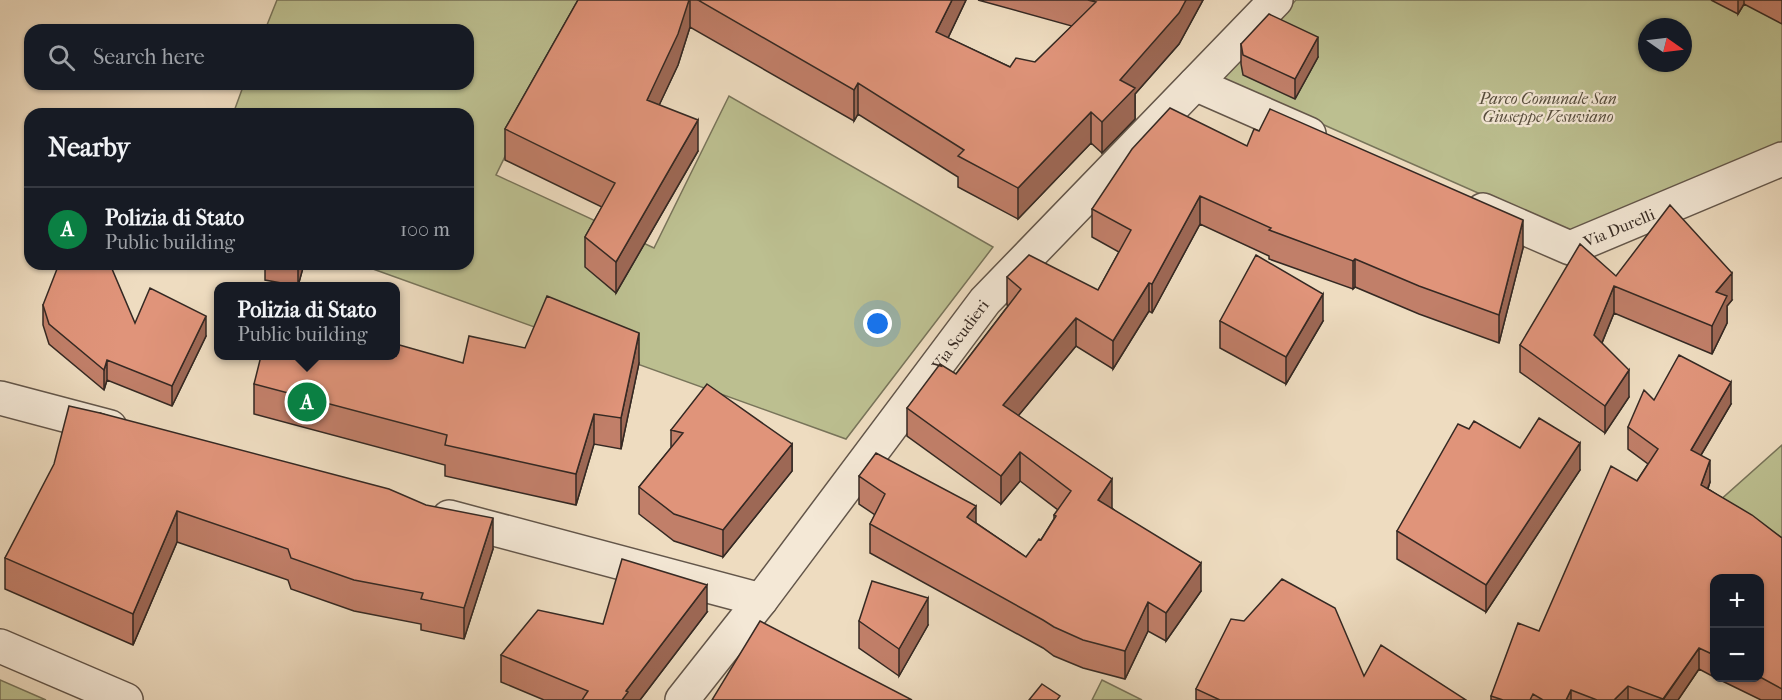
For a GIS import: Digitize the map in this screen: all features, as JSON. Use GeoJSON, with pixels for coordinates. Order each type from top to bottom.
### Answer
{"type":"FeatureCollection","features":[{"type":"Feature","properties":{"kind":"street","name":"Via Scudieri"},"geometry":{"type":"LineString","coordinates":[[682,700],[761,600],[985,301],[1276,0]]}},
{"type":"Feature","properties":{"kind":"street"},"geometry":{"type":"LineString","coordinates":[[1195,84],[1334,145]]}},
{"type":"Feature","properties":{"kind":"street","name":"Via Durelli"},"geometry":{"type":"LineString","coordinates":[[1452,197],[1570,248],[1782,159]]}},
{"type":"Feature","properties":{"kind":"street"},"geometry":{"type":"LineString","coordinates":[[0,398],[138,435]]}},
{"type":"Feature","properties":{"kind":"street"},"geometry":{"type":"LineString","coordinates":[[426,512],[761,600]]}},
{"type":"Feature","properties":{"kind":"street"},"geometry":{"type":"LineString","coordinates":[[0,646],[126,700]]}},
{"type":"Feature","properties":{"kind":"green space"},"geometry":{"type":"Polygon","coordinates":[[[277,0],[581,0],[496,175],[654,248],[729,96],[993,247],[846,439],[376,270],[474,270],[474,108],[235,108],[242,90],[474,90],[474,24],[267,24],[277,0]]]}},
{"type":"Feature","properties":{"kind":"green space","name":"Parco Comunale San Giuseppe Vesuviano"},"geometry":{"type":"Polygon","coordinates":[[[1296,0],[1782,0],[1782,145],[1571,234],[1220,79],[1296,0]]]}},
{"type":"Feature","properties":{"kind":"green space"},"geometry":{"type":"Polygon","coordinates":[[[1782,445],[1782,554],[1709,510],[1782,445]]]}},
{"type":"Feature","properties":{"kind":"green space"},"geometry":{"type":"Polygon","coordinates":[[[0,680],[46,700],[0,700],[0,680]]]}},
{"type":"Feature","properties":{"kind":"green space"},"geometry":{"type":"Polygon","coordinates":[[[1102,680],[1142,700],[1092,700],[1102,680]]]}},
{"type":"Feature","properties":{"kind":"building"},"geometry":{"type":"Polygon","coordinates":[[[578,0],[689,0],[678,34],[647,100],[698,120],[616,262],[585,237],[615,183],[505,129],[578,0]]]}},
{"type":"Feature","properties":{"kind":"building"},"geometry":{"type":"Polygon","coordinates":[[[698,0],[952,0],[936,32],[1010,67],[1016,58],[1035,62],[1096,2],[1088,0],[1186,0],[1179,13],[1120,80],[1135,88],[1102,122],[1091,112],[1018,188],[958,156],[964,150],[858,83],[854,90],[698,0]]]}},
{"type":"Feature","properties":{"kind":"building"},"geometry":{"type":"Polygon","coordinates":[[[1269,14],[1318,37],[1295,79],[1243,55],[1241,44],[1269,14]]]}},
{"type":"Feature","properties":{"kind":"building"},"geometry":{"type":"Polygon","coordinates":[[[1170,108],[1247,146],[1254,129],[1259,131],[1270,109],[1523,220],[1499,315],[1419,286],[1355,259],[1353,261],[1269,230],[1271,228],[1200,196],[1152,284],[1149,283],[1113,341],[1076,318],[1003,405],[1112,479],[1098,500],[1201,563],[1166,613],[1148,602],[1125,651],[1083,640],[1054,627],[870,524],[885,494],[859,476],[876,453],[976,506],[967,517],[1026,557],[1039,539],[1041,540],[1056,516],[1054,515],[1071,491],[1020,452],[1001,476],[907,408],[940,364],[956,374],[1021,289],[1007,277],[1029,255],[1098,290],[1131,230],[1092,209],[1132,149],[1170,108]]]}},
{"type":"Feature","properties":{"kind":"building"},"geometry":{"type":"Polygon","coordinates":[[[1670,205],[1732,273],[1716,292],[1727,296],[1712,326],[1614,286],[1594,335],[1629,370],[1605,406],[1520,345],[1580,244],[1616,276],[1670,205]]]}},
{"type":"Feature","properties":{"kind":"building"},"geometry":{"type":"Polygon","coordinates":[[[1256,255],[1323,294],[1286,357],[1220,321],[1256,255]]]}},
{"type":"Feature","properties":{"kind":"building"},"geometry":{"type":"Polygon","coordinates":[[[57,270],[112,270],[135,323],[150,288],[206,316],[172,386],[107,360],[104,370],[49,324],[43,305],[57,270]]]}},
{"type":"Feature","properties":{"kind":"building"},"geometry":{"type":"Polygon","coordinates":[[[547,296],[639,333],[621,418],[594,414],[576,474],[445,445],[447,435],[254,384],[260,360],[400,360],[400,345],[463,363],[469,336],[525,348],[547,296]]]}},
{"type":"Feature","properties":{"kind":"building"},"geometry":{"type":"Polygon","coordinates":[[[1679,355],[1731,382],[1691,450],[1710,460],[1701,485],[1752,515],[1782,538],[1782,689],[1764,679],[1764,574],[1710,574],[1710,653],[1699,648],[1663,699],[1628,686],[1614,700],[1597,700],[1571,690],[1566,700],[1543,700],[1533,694],[1530,700],[1503,700],[1491,696],[1518,623],[1539,631],[1611,466],[1637,481],[1658,449],[1628,427],[1644,390],[1654,400],[1679,355]]]}},
{"type":"Feature","properties":{"kind":"building"},"geometry":{"type":"Polygon","coordinates":[[[707,384],[792,444],[723,530],[674,514],[639,487],[683,433],[671,430],[707,384]]]}},
{"type":"Feature","properties":{"kind":"building"},"geometry":{"type":"Polygon","coordinates":[[[69,406],[389,489],[426,505],[493,518],[464,608],[421,599],[423,593],[354,580],[291,558],[288,549],[177,511],[133,614],[5,558],[54,464],[69,406]]]}},
{"type":"Feature","properties":{"kind":"building"},"geometry":{"type":"Polygon","coordinates":[[[1539,418],[1580,443],[1486,585],[1397,531],[1458,424],[1469,429],[1474,421],[1520,448],[1539,418]]]}},
{"type":"Feature","properties":{"kind":"building"},"geometry":{"type":"Polygon","coordinates":[[[622,559],[707,585],[626,691],[628,692],[622,700],[582,700],[588,691],[501,655],[538,610],[603,624],[622,559]]]}},
{"type":"Feature","properties":{"kind":"building"},"geometry":{"type":"Polygon","coordinates":[[[1282,579],[1335,608],[1364,676],[1381,645],[1466,700],[1220,700],[1196,689],[1231,619],[1244,621],[1282,579]]]}},
{"type":"Feature","properties":{"kind":"building"},"geometry":{"type":"Polygon","coordinates":[[[872,581],[928,598],[899,649],[859,621],[872,581]]]}},
{"type":"Feature","properties":{"kind":"building"},"geometry":{"type":"Polygon","coordinates":[[[760,621],[912,700],[712,700],[760,621]]]}},
{"type":"Feature","properties":{"kind":"building"},"geometry":{"type":"Polygon","coordinates":[[[1042,684],[1060,696],[1057,700],[1029,700],[1042,684]]]}},
{"type":"Feature","properties":{"kind":"place","name":"Polizia di Stato"},"geometry":{"type":"Point","coordinates":[307,402]}}]}
